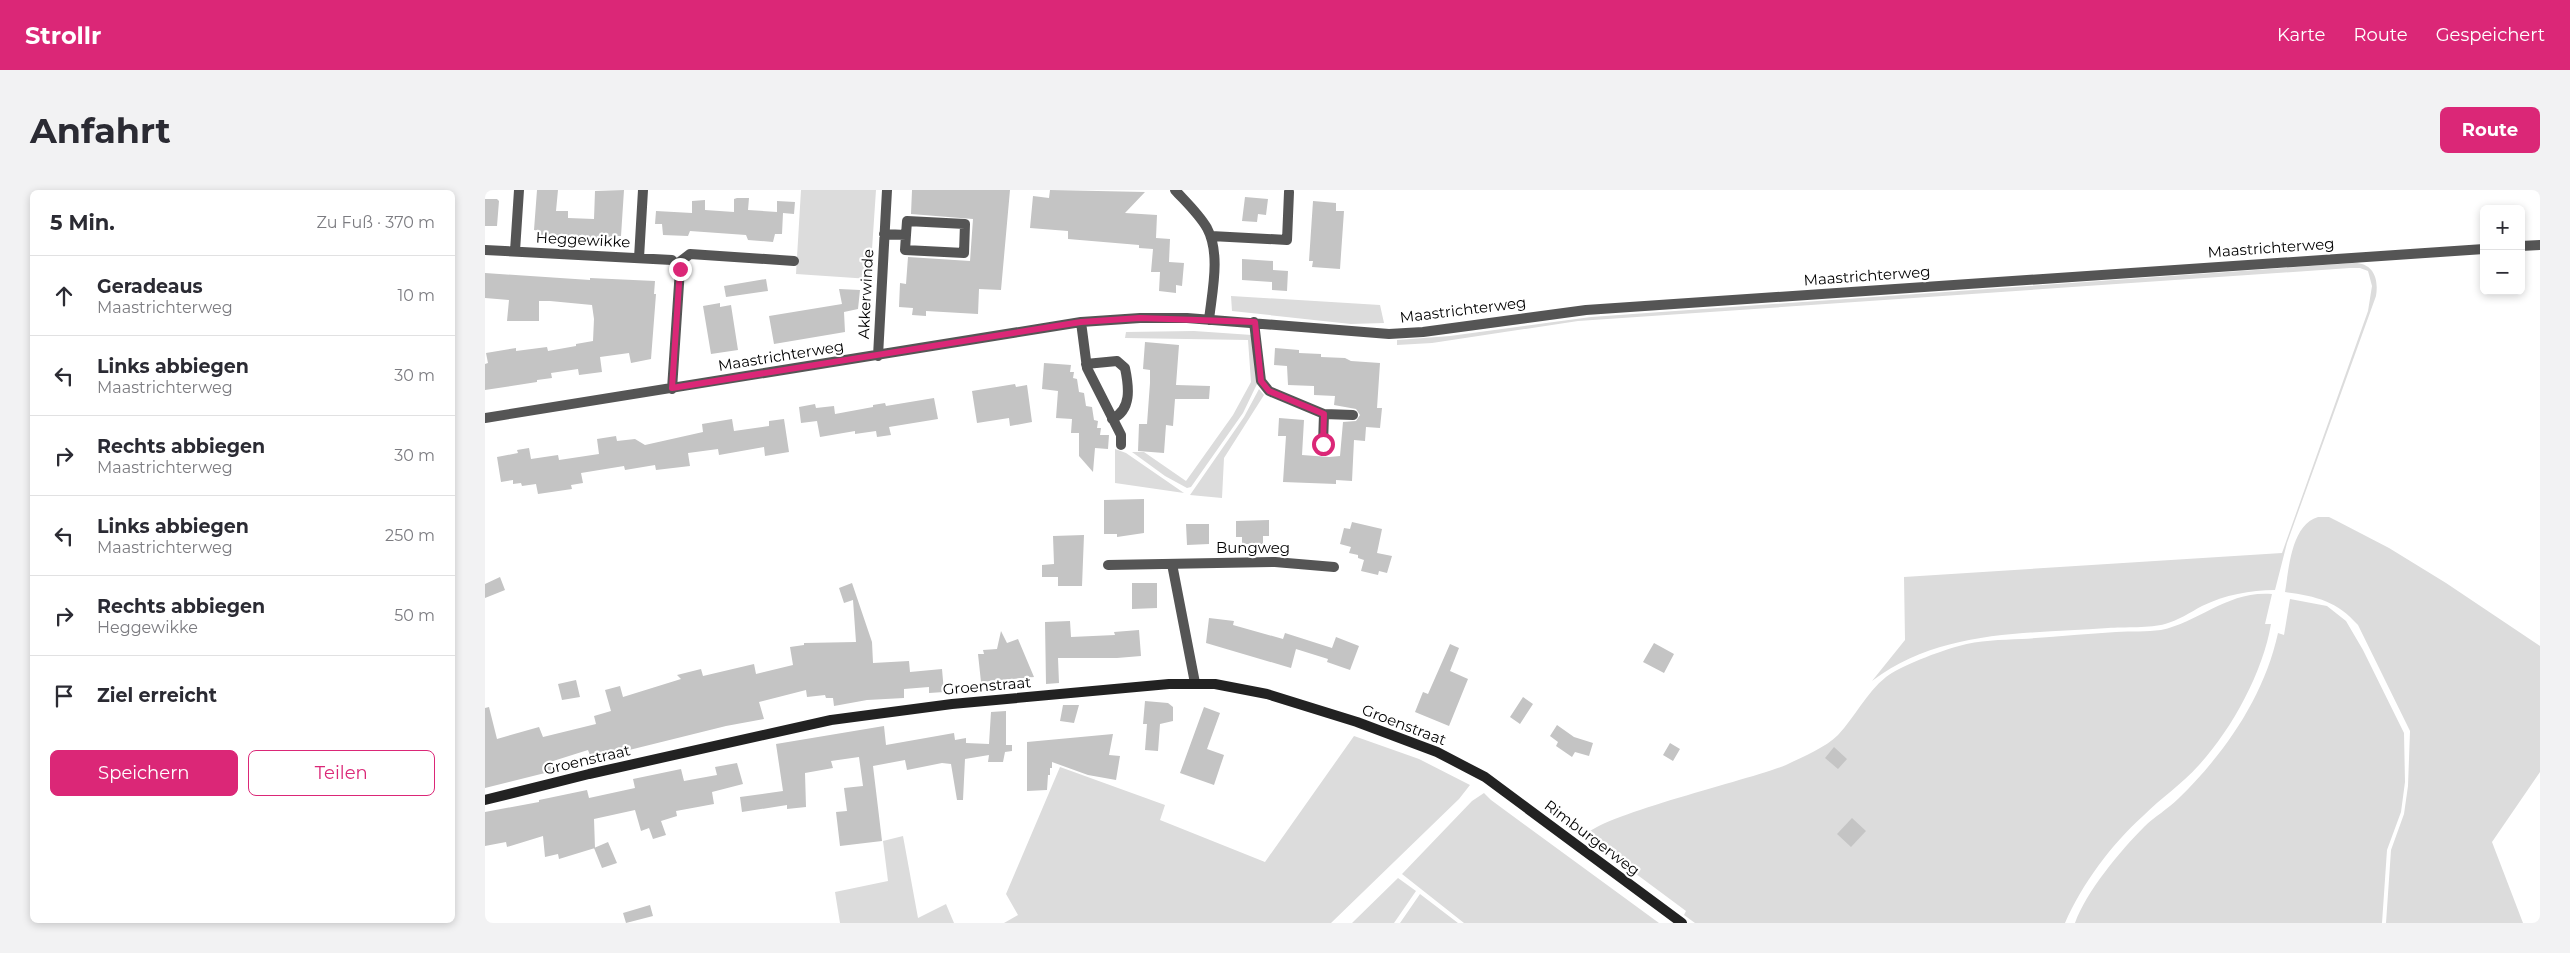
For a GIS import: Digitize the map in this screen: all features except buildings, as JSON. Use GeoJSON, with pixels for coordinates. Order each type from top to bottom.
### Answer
{"type":"FeatureCollection","features":[{"type":"Feature","properties":{"kind":"street"},"geometry":{"type":"LineString","coordinates":[[515,252],[519,190]]}},
{"type":"Feature","properties":{"kind":"street"},"geometry":{"type":"LineString","coordinates":[[639,258],[643,190]]}},
{"type":"Feature","properties":{"kind":"street","name":"Akkerwinde"},"geometry":{"type":"LineString","coordinates":[[878,356],[887,190]]}},
{"type":"Feature","properties":{"kind":"street"},"geometry":{"type":"LineString","coordinates":[[1175,190],[1200,218],[1211,236],[1214,264],[1209,320]]}},
{"type":"Feature","properties":{"kind":"street"},"geometry":{"type":"LineString","coordinates":[[1211,236],[1287,240],[1289,192]]}},
{"type":"Feature","properties":{"kind":"street"},"geometry":{"type":"LineString","coordinates":[[907,221],[965,224],[964,252],[905,250],[906,235],[907,221]]}},
{"type":"Feature","properties":{"kind":"street","name":"Akkerwinde"},"geometry":{"type":"LineString","coordinates":[[884,234],[906,235]]}},
{"type":"Feature","properties":{"kind":"street"},"geometry":{"type":"LineString","coordinates":[[2525,246],[2540,245]]}},
{"type":"Feature","properties":{"kind":"street","name":"Maastrichterweg"},"geometry":{"type":"LineString","coordinates":[[485,418],[1081,322],[1140,318],[1209,320],[1255,322],[1365,333],[1423,332],[1586,310],[2480,249]]}},
{"type":"Feature","properties":{"kind":"street","name":"Heggewikke"},"geometry":{"type":"LineString","coordinates":[[485,250],[672,260],[677,264]]}},
{"type":"Feature","properties":{"kind":"street"},"geometry":{"type":"LineString","coordinates":[[672,388],[680,269],[677,264],[690,254],[794,261]]}},
{"type":"Feature","properties":{"kind":"street"},"geometry":{"type":"LineString","coordinates":[[1081,322],[1086,364],[1121,435],[1121,445]]}},
{"type":"Feature","properties":{"kind":"street"},"geometry":{"type":"LineString","coordinates":[[1255,322],[1261,381],[1269,391],[1324,414],[1353,416]]}},
{"type":"Feature","properties":{"kind":"street"},"geometry":{"type":"LineString","coordinates":[[1086,364],[1117,361],[1125,368],[1127,402],[1125,410],[1112,419]]}},
{"type":"Feature","properties":{"kind":"street"},"geometry":{"type":"LineString","coordinates":[[1323,444],[1324,414]]}},
{"type":"Feature","properties":{"kind":"street","name":"Bungweg"},"geometry":{"type":"LineString","coordinates":[[1108,566],[1275,562],[1334,567]]}},
{"type":"Feature","properties":{"kind":"street"},"geometry":{"type":"LineString","coordinates":[[1172,564],[1195,683]]}},
{"type":"Feature","properties":{"kind":"street","name":"Groenstraat"},"geometry":{"type":"LineString","coordinates":[[485,800],[589,774],[831,720],[953,704],[1195,683],[1215,684],[1267,694],[1357,722],[1437,752],[1485,777]]}},
{"type":"Feature","properties":{"kind":"street","name":"Rimburgerweg"},"geometry":{"type":"LineString","coordinates":[[1485,777],[1682,923]]}},
{"type":"Feature","properties":{"kind":"shaded area"},"geometry":{"type":"Polygon","coordinates":[[[801,190],[876,190],[870,279],[796,274],[801,190]]]}},
{"type":"Feature","properties":{"kind":"shaded area"},"geometry":{"type":"Polygon","coordinates":[[[2354,263],[2366,266],[2373,273],[2377,283],[2376,296],[2287,543],[2275,590],[2247,592],[2229,596],[2202,606],[2174,621],[2159,625],[2015,634],[1955,643],[1926,652],[1899,664],[1872,681],[1905,640],[1904,577],[2282,553],[2368,311],[2372,286],[2368,271],[2360,268],[2350,268],[1578,321],[1432,343],[1397,345],[1397,340],[1450,336],[1591,317],[2354,263]]]}},
{"type":"Feature","properties":{"kind":"shaded area"},"geometry":{"type":"Polygon","coordinates":[[[1231,296],[1380,305],[1384,323],[1351,324],[1232,311],[1231,296]]]}},
{"type":"Feature","properties":{"kind":"shaded area"},"geometry":{"type":"Polygon","coordinates":[[[1194,331],[1252,335],[1257,384],[1243,413],[1191,487],[1187,488],[1165,476],[1132,452],[1144,452],[1186,481],[1233,415],[1251,382],[1248,340],[1125,338],[1126,332],[1194,331]]]}},
{"type":"Feature","properties":{"kind":"shaded area"},"geometry":{"type":"Polygon","coordinates":[[[1259,389],[1264,395],[1224,458],[1222,498],[1190,495],[1244,417],[1259,389]]]}},
{"type":"Feature","properties":{"kind":"shaded area"},"geometry":{"type":"Polygon","coordinates":[[[1115,449],[1126,453],[1184,493],[1115,483],[1115,449]]]}},
{"type":"Feature","properties":{"kind":"shaded area"},"geometry":{"type":"Polygon","coordinates":[[[2318,517],[2329,517],[2389,548],[2446,583],[2540,646],[2540,772],[2492,842],[2523,923],[2386,923],[2391,850],[2404,814],[2408,786],[2410,731],[2358,625],[2334,605],[2307,595],[2285,592],[2290,560],[2297,538],[2309,522],[2318,517]]]}},
{"type":"Feature","properties":{"kind":"shaded area"},"geometry":{"type":"Polygon","coordinates":[[[2256,594],[2272,594],[2265,624],[2271,624],[2261,661],[2244,699],[2223,735],[2199,765],[2131,827],[2109,852],[2080,894],[2065,923],[1695,923],[1684,915],[1686,911],[1585,836],[1596,828],[1617,818],[1786,765],[1813,752],[1838,735],[1872,690],[1886,677],[1910,664],[1942,651],[1967,644],[1990,641],[2161,630],[2175,626],[2242,597],[2256,594]]]}},
{"type":"Feature","properties":{"kind":"shaded area"},"geometry":{"type":"Polygon","coordinates":[[[2290,599],[2327,606],[2346,621],[2363,650],[2404,733],[2405,782],[2401,812],[2387,850],[2382,923],[2075,923],[2095,885],[2125,848],[2144,827],[2175,802],[2196,781],[2227,743],[2253,701],[2272,657],[2278,633],[2284,635],[2290,599]]]}},
{"type":"Feature","properties":{"kind":"shaded area"},"geometry":{"type":"Polygon","coordinates":[[[1354,736],[1419,759],[1470,785],[1459,799],[1331,923],[1004,923],[1018,915],[1006,894],[1060,767],[1165,805],[1160,820],[1265,862],[1354,736]]]}},
{"type":"Feature","properties":{"kind":"shaded area"},"geometry":{"type":"Polygon","coordinates":[[[1484,793],[1659,923],[1464,923],[1402,874],[1472,801],[1484,793]]]}},
{"type":"Feature","properties":{"kind":"shaded area"},"geometry":{"type":"Polygon","coordinates":[[[903,836],[918,918],[946,904],[954,923],[840,923],[835,892],[888,881],[883,841],[903,836]]]}},
{"type":"Feature","properties":{"kind":"shaded area"},"geometry":{"type":"Polygon","coordinates":[[[1398,878],[1416,891],[1394,923],[1352,923],[1398,878]]]}},
{"type":"Feature","properties":{"kind":"shaded area"},"geometry":{"type":"Polygon","coordinates":[[[1420,894],[1458,923],[1400,923],[1420,894]]]}},
{"type":"Feature","properties":{"kind":"route"},"geometry":{"type":"LineString","coordinates":[[680,269],[672,388],[1081,322],[1140,318],[1187,318],[1255,322],[1261,381],[1269,391],[1324,414],[1323,444]]}}]}
